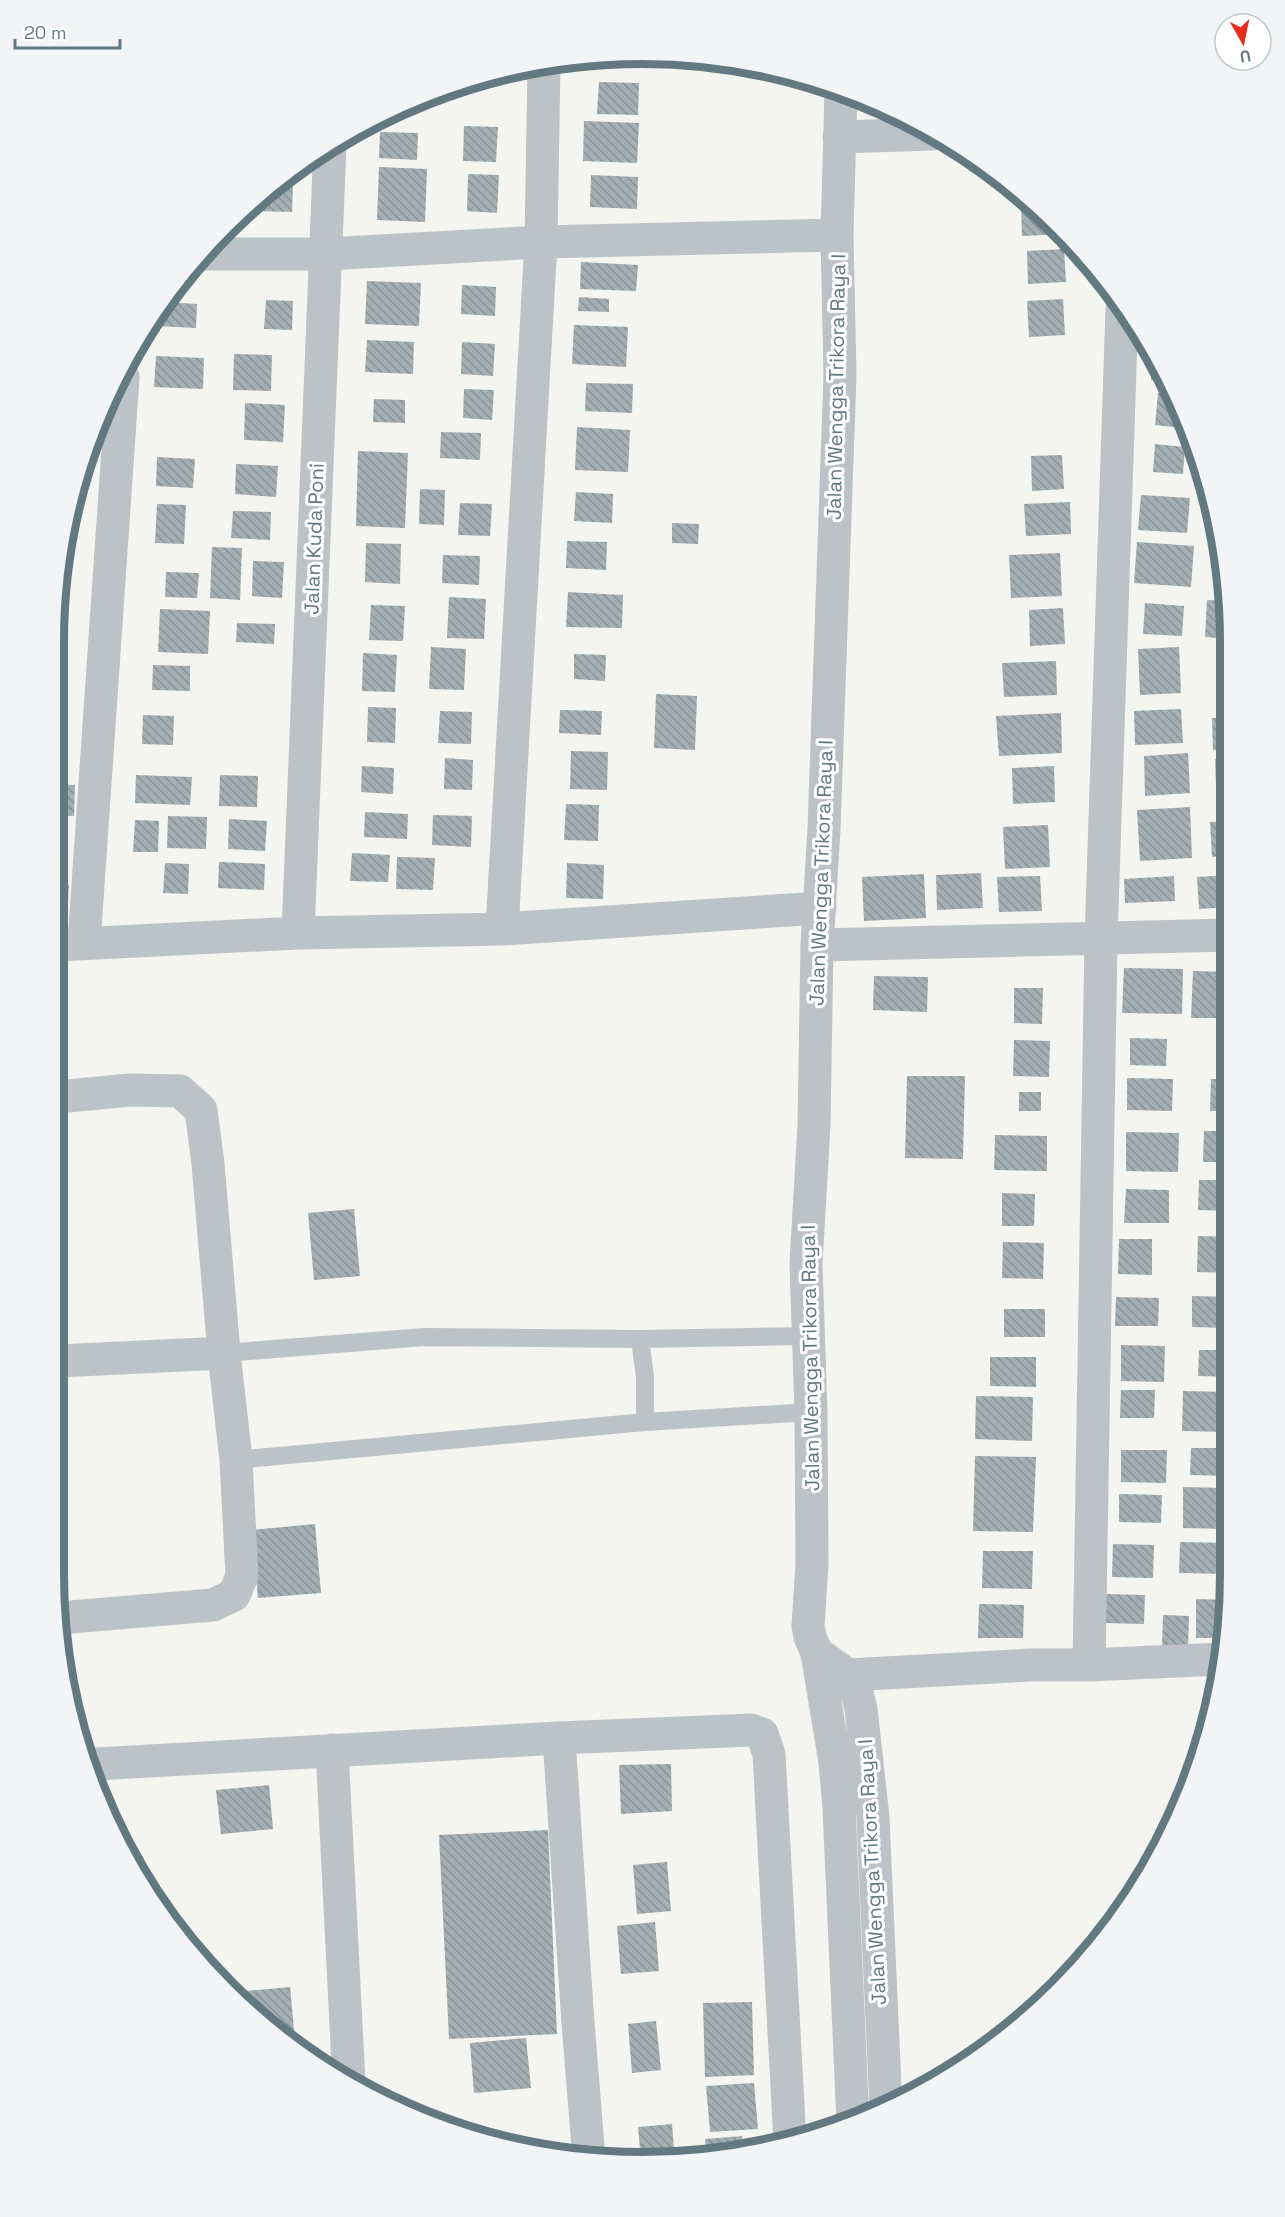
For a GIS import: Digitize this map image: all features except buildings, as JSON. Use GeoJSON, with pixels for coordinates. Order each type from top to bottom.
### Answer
{"type":"FeatureCollection","features":[{"type":"Feature","properties":{"kind":"street"},"geometry":{"type":"LineString","coordinates":[[502,929],[541,242],[544,73]]}},
{"type":"Feature","properties":{"kind":"street","name":"Jalan Wengga Trikora Raya I"},"geometry":{"type":"LineString","coordinates":[[841,100],[837,236],[840,375],[817,945],[814,1125],[806,1264],[811,1412],[812,1564],[808,1625],[810,1637],[829,1669],[855,1689],[861,1709],[873,1818],[886,2099]]}},
{"type":"Feature","properties":{"kind":"street"},"geometry":{"type":"LineString","coordinates":[[839,137],[918,134]]}},
{"type":"Feature","properties":{"kind":"street","name":"Jalan Kuda Poni"},"geometry":{"type":"LineString","coordinates":[[297,933],[330,157]]}},
{"type":"Feature","properties":{"kind":"street"},"geometry":{"type":"LineString","coordinates":[[215,254],[326,254],[541,242],[837,236]]}},
{"type":"Feature","properties":{"kind":"street"},"geometry":{"type":"LineString","coordinates":[[1089,1665],[1101,939],[1122,319]]}},
{"type":"Feature","properties":{"kind":"street"},"geometry":{"type":"LineString","coordinates":[[122,392],[70,944],[297,933],[502,929],[820,908]]}},
{"type":"Feature","properties":{"kind":"street"},"geometry":{"type":"LineString","coordinates":[[817,945],[1220,935]]}},
{"type":"Feature","properties":{"kind":"street"},"geometry":{"type":"LineString","coordinates":[[64,1096],[130,1090],[180,1091],[201,1110],[236,1460],[242,1576],[234,1595],[213,1605],[66,1617]]}},
{"type":"Feature","properties":{"kind":"street"},"geometry":{"type":"LineString","coordinates":[[64,1361],[224,1353]]}},
{"type":"Feature","properties":{"kind":"street"},"geometry":{"type":"LineString","coordinates":[[829,1669],[1089,1665],[1214,1659]]}},
{"type":"Feature","properties":{"kind":"street","name":"Jalan Wengga Trikora Raya I"},"geometry":{"type":"LineString","coordinates":[[829,1669],[839,1807],[853,2113]]}},
{"type":"Feature","properties":{"kind":"street"},"geometry":{"type":"LineString","coordinates":[[96,1764],[559,1738],[751,1730],[762,1734],[769,1755],[790,2134]]}},
{"type":"Feature","properties":{"kind":"street"},"geometry":{"type":"LineString","coordinates":[[559,1738],[578,2023],[589,2150]]}},
{"type":"Feature","properties":{"kind":"street"},"geometry":{"type":"LineString","coordinates":[[332,1750],[348,2072]]}},
{"type":"Feature","properties":{"kind":"lane"},"geometry":{"type":"LineString","coordinates":[[224,1353],[424,1337],[640,1339],[808,1336]]}},
{"type":"Feature","properties":{"kind":"lane"},"geometry":{"type":"LineString","coordinates":[[640,1339],[645,1377],[645,1422]]}},
{"type":"Feature","properties":{"kind":"lane"},"geometry":{"type":"LineString","coordinates":[[236,1460],[645,1422],[811,1412]]}}]}
